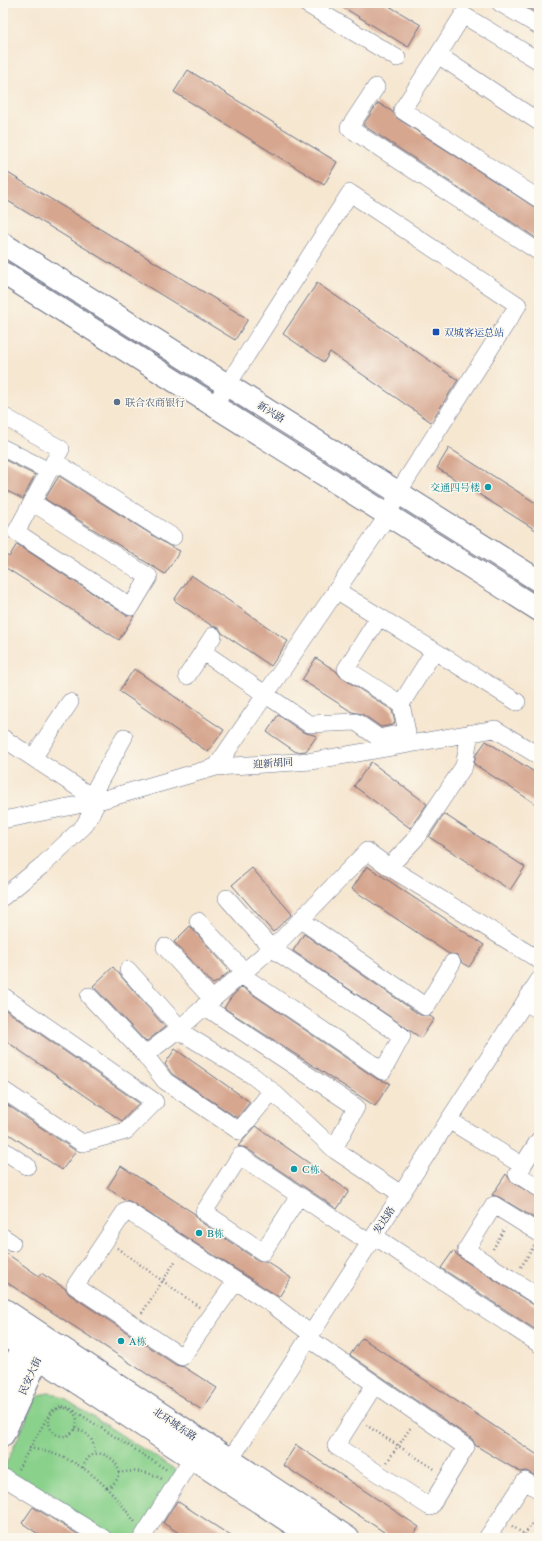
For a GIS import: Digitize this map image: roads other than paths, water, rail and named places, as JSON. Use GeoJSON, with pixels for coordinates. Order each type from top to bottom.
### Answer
{"type":"FeatureCollection","features":[{"type":"Feature","properties":{"kind":"main road","name":"新兴路"},"geometry":{"type":"LineString","coordinates":[[3,244],[399,491],[539,581]]}},
{"type":"Feature","properties":{"kind":"main road"},"geometry":{"type":"LineString","coordinates":[[3,273],[539,610]]}},
{"type":"Feature","properties":{"kind":"main road","name":"北环城东路"},"geometry":{"type":"LineString","coordinates":[[3,1309],[35,1343],[192,1458],[314,1538]]}},
{"type":"Feature","properties":{"kind":"main road","name":"北环城东路"},"geometry":{"type":"LineString","coordinates":[[3,1334],[35,1343],[230,1460],[348,1538]]}},
{"type":"Feature","properties":{"kind":"main road","name":"民安大街"},"geometry":{"type":"LineString","coordinates":[[3,1388],[35,1343]]}},
{"type":"Feature","properties":{"kind":"main road","name":"民安大街"},"geometry":{"type":"LineString","coordinates":[[3,1435],[35,1343]]}},
{"type":"Feature","properties":{"kind":"street"},"geometry":{"type":"LineString","coordinates":[[305,3],[397,58]]}},
{"type":"Feature","properties":{"kind":"street"},"geometry":{"type":"LineString","coordinates":[[500,3],[539,26]]}},
{"type":"Feature","properties":{"kind":"street"},"geometry":{"type":"LineString","coordinates":[[539,62],[463,15],[402,110],[539,199]]}},
{"type":"Feature","properties":{"kind":"street"},"geometry":{"type":"LineString","coordinates":[[438,55],[539,122]]}},
{"type":"Feature","properties":{"kind":"street"},"geometry":{"type":"LineString","coordinates":[[376,87],[349,128],[539,252]]}},
{"type":"Feature","properties":{"kind":"street"},"geometry":{"type":"LineString","coordinates":[[214,406],[350,193],[518,304],[399,491],[388,515],[216,767]]}},
{"type":"Feature","properties":{"kind":"street"},"geometry":{"type":"LineString","coordinates":[[3,416],[60,449],[16,532],[131,607],[149,577],[32,502]]}},
{"type":"Feature","properties":{"kind":"street"},"geometry":{"type":"LineString","coordinates":[[3,448],[51,466],[173,537]]}},
{"type":"Feature","properties":{"kind":"street"},"geometry":{"type":"LineString","coordinates":[[336,590],[517,702]]}},
{"type":"Feature","properties":{"kind":"street"},"geometry":{"type":"LineString","coordinates":[[379,617],[346,669],[401,704]]}},
{"type":"Feature","properties":{"kind":"street"},"geometry":{"type":"LineString","coordinates":[[187,676],[214,636]]}},
{"type":"Feature","properties":{"kind":"street"},"geometry":{"type":"LineString","coordinates":[[203,652],[309,724],[356,722],[379,743],[407,732],[401,704],[434,650]]}},
{"type":"Feature","properties":{"kind":"street"},"geometry":{"type":"LineString","coordinates":[[33,758],[70,702]]}},
{"type":"Feature","properties":{"kind":"street","name":"迎新胡同"},"geometry":{"type":"LineString","coordinates":[[3,820],[94,799],[216,767],[312,761],[379,743],[495,729],[539,756]]}},
{"type":"Feature","properties":{"kind":"street"},"geometry":{"type":"LineString","coordinates":[[389,867],[416,838],[464,766],[470,733]]}},
{"type":"Feature","properties":{"kind":"street"},"geometry":{"type":"LineString","coordinates":[[3,897],[44,864],[84,826],[94,799],[124,737]]}},
{"type":"Feature","properties":{"kind":"street"},"geometry":{"type":"LineString","coordinates":[[3,738],[94,799]]}},
{"type":"Feature","properties":{"kind":"street"},"geometry":{"type":"LineString","coordinates":[[145,1055],[179,1029],[271,948],[367,851],[389,867],[539,960]]}},
{"type":"Feature","properties":{"kind":"street"},"geometry":{"type":"LineString","coordinates":[[198,921],[242,973],[383,1071],[402,1036],[271,948],[227,898]]}},
{"type":"Feature","properties":{"kind":"street"},"geometry":{"type":"LineString","coordinates":[[300,920],[426,1007],[452,963]]}},
{"type":"Feature","properties":{"kind":"street"},"geometry":{"type":"LineString","coordinates":[[165,947],[208,1003],[356,1107],[334,1149]]}},
{"type":"Feature","properties":{"kind":"street"},"geometry":{"type":"LineString","coordinates":[[128,970],[179,1029],[253,1076],[272,1091],[334,1149],[401,1194]]}},
{"type":"Feature","properties":{"kind":"street","name":"发达路"},"geometry":{"type":"LineString","coordinates":[[230,1460],[449,1120],[532,1006],[539,980]]}},
{"type":"Feature","properties":{"kind":"street"},"geometry":{"type":"LineString","coordinates":[[3,996],[155,1102],[126,1131],[82,1143],[3,1090]]}},
{"type":"Feature","properties":{"kind":"street"},"geometry":{"type":"LineString","coordinates":[[89,996],[145,1055],[165,1081],[240,1131],[272,1091]]}},
{"type":"Feature","properties":{"kind":"street"},"geometry":{"type":"LineString","coordinates":[[449,1120],[523,1166]]}},
{"type":"Feature","properties":{"kind":"street"},"geometry":{"type":"LineString","coordinates":[[539,1140],[517,1174],[539,1188]]}},
{"type":"Feature","properties":{"kind":"street"},"geometry":{"type":"LineString","coordinates":[[3,1150],[27,1166]]}},
{"type":"Feature","properties":{"kind":"street"},"geometry":{"type":"LineString","coordinates":[[299,1196],[263,1252],[204,1212],[240,1156],[299,1196],[539,1344]]}},
{"type":"Feature","properties":{"kind":"street"},"geometry":{"type":"LineString","coordinates":[[535,1241],[494,1205],[466,1250],[517,1274],[539,1297]]}},
{"type":"Feature","properties":{"kind":"street"},"geometry":{"type":"LineString","coordinates":[[236,1281],[182,1357],[75,1286],[126,1210],[184,1248],[236,1281],[273,1305],[310,1336],[375,1384],[466,1447],[430,1506],[336,1446],[375,1384]]}},
{"type":"Feature","properties":{"kind":"street"},"geometry":{"type":"LineString","coordinates":[[144,1536],[192,1458]]}},
{"type":"Feature","properties":{"kind":"street"},"geometry":{"type":"LineString","coordinates":[[7,1480],[104,1538]]}},
{"type":"Feature","properties":{"kind":"street"},"geometry":{"type":"LineString","coordinates":[[487,1538],[525,1481],[539,1490]]}},
{"type":"Feature","properties":{"kind":"place","name":"双城客运总站"},"geometry":{"type":"Point","coordinates":[436,332]}},
{"type":"Feature","properties":{"kind":"place","name":"联合农商银行"},"geometry":{"type":"Point","coordinates":[117,402]}},
{"type":"Feature","properties":{"kind":"place","name":"交通四号楼"},"geometry":{"type":"Point","coordinates":[488,487]}},
{"type":"Feature","properties":{"kind":"place","name":"C栋"},"geometry":{"type":"Point","coordinates":[294,1169]}},
{"type":"Feature","properties":{"kind":"place","name":"B栋"},"geometry":{"type":"Point","coordinates":[199,1233]}},
{"type":"Feature","properties":{"kind":"place","name":"A栋"},"geometry":{"type":"Point","coordinates":[121,1341]}}]}
